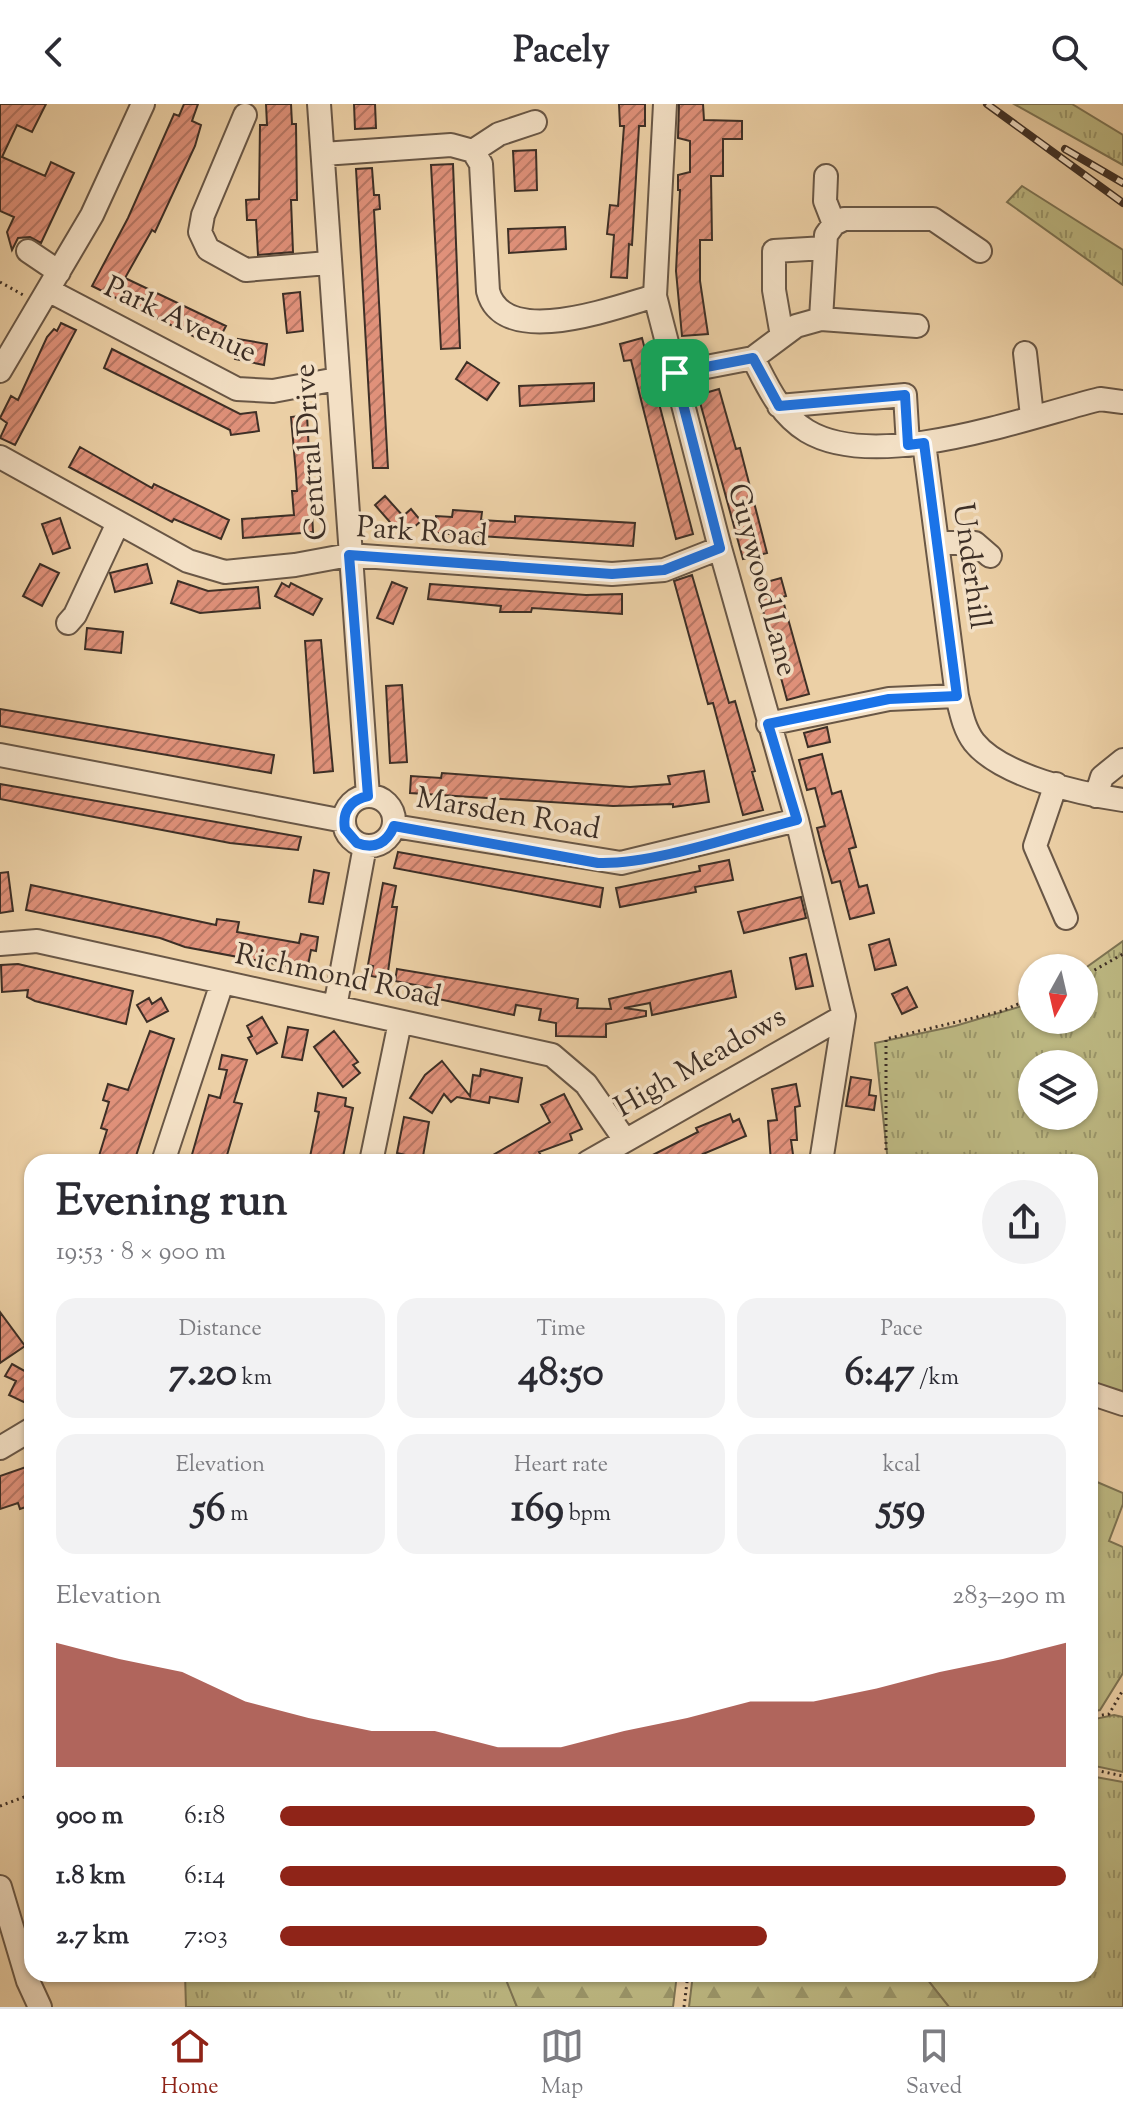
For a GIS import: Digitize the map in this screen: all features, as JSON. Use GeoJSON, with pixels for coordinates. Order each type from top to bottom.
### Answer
{"type":"FeatureCollection","features":[{"type":"Feature","properties":{"kind":"street"},"geometry":{"type":"LineString","coordinates":[[2,364],[92,215],[143,104]]}},
{"type":"Feature","properties":{"kind":"street","name":"Central Drive"},"geometry":{"type":"LineString","coordinates":[[319,104],[368,796]]}},
{"type":"Feature","properties":{"kind":"street","name":"Guywood Lane"},"geometry":{"type":"LineString","coordinates":[[665,104],[655,296],[720,548],[797,820],[844,1016],[822,1154]]}},
{"type":"Feature","properties":{"kind":"street"},"geometry":{"type":"LineString","coordinates":[[245,115],[203,215],[200,232],[208,249],[246,270],[328,263]]}},
{"type":"Feature","properties":{"kind":"street"},"geometry":{"type":"LineString","coordinates":[[473,151],[499,134],[535,122]]}},
{"type":"Feature","properties":{"kind":"street"},"geometry":{"type":"LineString","coordinates":[[323,154],[451,145],[473,151],[481,164],[488,291],[494,307],[517,326],[577,322],[655,296]]}},
{"type":"Feature","properties":{"kind":"street"},"geometry":{"type":"LineString","coordinates":[[826,176],[825,201],[834,224]]}},
{"type":"Feature","properties":{"kind":"street"},"geometry":{"type":"LineString","coordinates":[[821,319],[826,235],[834,224],[844,219],[933,219],[980,251]]}},
{"type":"Feature","properties":{"kind":"street"},"geometry":{"type":"LineString","coordinates":[[782,336],[774,290],[774,251],[825,248]]}},
{"type":"Feature","properties":{"kind":"street","name":"Park Avenue"},"geometry":{"type":"LineString","coordinates":[[28,251],[49,289],[237,389],[273,391],[337,379]]}},
{"type":"Feature","properties":{"kind":"street"},"geometry":{"type":"LineString","coordinates":[[675,373],[753,358],[796,326],[821,319],[917,326]]}},
{"type":"Feature","properties":{"kind":"street"},"geometry":{"type":"LineString","coordinates":[[1025,353],[1032,416]]}},
{"type":"Feature","properties":{"kind":"street"},"geometry":{"type":"LineString","coordinates":[[753,358],[779,406],[814,441],[876,448],[916,444],[1100,399],[1123,402]]}},
{"type":"Feature","properties":{"kind":"street","name":"Underhill"},"geometry":{"type":"LineString","coordinates":[[779,406],[905,395],[937,543],[957,696],[973,741],[991,759],[1056,784],[1123,800]]}},
{"type":"Feature","properties":{"kind":"street","name":"Park Road"},"geometry":{"type":"LineString","coordinates":[[0,457],[188,561],[225,572],[295,565],[349,555],[612,574],[664,570],[720,548]]}},
{"type":"Feature","properties":{"kind":"street"},"geometry":{"type":"LineString","coordinates":[[68,623],[75,615],[118,523]]}},
{"type":"Feature","properties":{"kind":"street"},"geometry":{"type":"LineString","coordinates":[[937,543],[975,543],[990,556]]}},
{"type":"Feature","properties":{"kind":"street"},"geometry":{"type":"LineString","coordinates":[[768,724],[889,699],[957,696]]}},
{"type":"Feature","properties":{"kind":"street"},"geometry":{"type":"LineString","coordinates":[[0,755],[344,821]]}},
{"type":"Feature","properties":{"kind":"street"},"geometry":{"type":"LineString","coordinates":[[1096,796],[1102,777],[1123,760]]}},
{"type":"Feature","properties":{"kind":"street"},"geometry":{"type":"LineString","coordinates":[[1056,784],[1035,846],[1066,918]]}},
{"type":"Feature","properties":{"kind":"street"},"geometry":{"type":"LineString","coordinates":[[368,796],[388,805],[394,826],[384,842],[365,846],[350,837],[344,821],[351,804],[368,796]]}},
{"type":"Feature","properties":{"kind":"street","name":"Marsden Road"},"geometry":{"type":"LineString","coordinates":[[394,826],[598,863],[621,863],[797,820]]}},
{"type":"Feature","properties":{"kind":"street"},"geometry":{"type":"LineString","coordinates":[[335,1007],[365,846]]}},
{"type":"Feature","properties":{"kind":"street","name":"Richmond Road"},"geometry":{"type":"LineString","coordinates":[[0,944],[37,941],[552,1055],[586,1084],[625,1140]]}},
{"type":"Feature","properties":{"kind":"street"},"geometry":{"type":"LineString","coordinates":[[166,1154],[222,983]]}},
{"type":"Feature","properties":{"kind":"street","name":"High Meadows"},"geometry":{"type":"LineString","coordinates":[[601,1154],[844,1016]]}},
{"type":"Feature","properties":{"kind":"street"},"geometry":{"type":"LineString","coordinates":[[373,1154],[400,1022]]}},
{"type":"Feature","properties":{"kind":"street"},"geometry":{"type":"LineString","coordinates":[[1098,1396],[1123,1404]]}},
{"type":"Feature","properties":{"kind":"street"},"geometry":{"type":"LineString","coordinates":[[0,1448],[24,1434]]}},
{"type":"Feature","properties":{"kind":"street"},"geometry":{"type":"LineString","coordinates":[[0,1887],[24,1968]]}},
{"type":"Feature","properties":{"kind":"street"},"geometry":{"type":"LineString","coordinates":[[28,1982],[40,2007]]}},
{"type":"Feature","properties":{"kind":"path"},"geometry":{"type":"LineString","coordinates":[[0,282],[49,289]]}},
{"type":"Feature","properties":{"kind":"path"},"geometry":{"type":"LineString","coordinates":[[1098,968],[1123,954]]}},
{"type":"Feature","properties":{"kind":"path"},"geometry":{"type":"LineString","coordinates":[[886,1154],[886,1039],[1002,1011],[1018,1004]]}},
{"type":"Feature","properties":{"kind":"path"},"geometry":{"type":"LineString","coordinates":[[1098,1716],[1109,1714],[1123,1690]]}},
{"type":"Feature","properties":{"kind":"path"},"geometry":{"type":"LineString","coordinates":[[1098,1771],[1123,1776]]}},
{"type":"Feature","properties":{"kind":"path"},"geometry":{"type":"LineString","coordinates":[[0,1806],[24,1797]]}},
{"type":"Feature","properties":{"kind":"path"},"geometry":{"type":"LineString","coordinates":[[684,2007],[687,1982]]}},
{"type":"Feature","properties":{"kind":"green space"},"geometry":{"type":"Polygon","coordinates":[[[1014,104],[1072,104],[1123,135],[1123,165],[1014,104]]]}},
{"type":"Feature","properties":{"kind":"green space"},"geometry":{"type":"Polygon","coordinates":[[[1022,186],[1123,250],[1123,285],[1007,202],[1022,186]]]}},
{"type":"Feature","properties":{"kind":"green space"},"geometry":{"type":"Polygon","coordinates":[[[1123,941],[1123,1394],[1098,1385],[1098,1154],[887,1154],[875,1043],[955,1026],[1018,1007],[1018,1034],[1098,1034],[1098,959],[1123,941]]]}},
{"type":"Feature","properties":{"kind":"green space"},"geometry":{"type":"Polygon","coordinates":[[[1098,1482],[1123,1493],[1123,1504],[1109,1541],[1123,1547],[1123,1673],[1100,1710],[1098,1482]]]}},
{"type":"Feature","properties":{"kind":"green space"},"geometry":{"type":"Polygon","coordinates":[[[1114,1715],[1123,1717],[1123,1772],[1098,1767],[1098,1718],[1114,1715]]]}},
{"type":"Feature","properties":{"kind":"green space"},"geometry":{"type":"Polygon","coordinates":[[[1098,1777],[1123,1782],[1123,2007],[949,2007],[929,1982],[1098,1982],[1098,1777]]]}},
{"type":"Feature","properties":{"kind":"green space"},"geometry":{"type":"Polygon","coordinates":[[[185,1982],[508,1982],[517,2007],[186,2007],[185,1982]]]}},
{"type":"Feature","properties":{"kind":"green space"},"geometry":{"type":"Polygon","coordinates":[[[507,1982],[676,1982],[673,2007],[517,2007],[507,1982]]]}},
{"type":"Feature","properties":{"kind":"green space"},"geometry":{"type":"Polygon","coordinates":[[[692,1982],[929,1982],[949,2007],[689,2007],[692,1982]]]}},
{"type":"Feature","properties":{"kind":"building"},"geometry":{"type":"Polygon","coordinates":[[[0,104],[46,104],[32,132],[17,125],[2,157],[45,176],[51,162],[74,173],[41,243],[30,237],[18,238],[12,250],[7,232],[14,217],[0,211],[0,104]]]}},
{"type":"Feature","properties":{"kind":"building"},"geometry":{"type":"Polygon","coordinates":[[[184,104],[198,104],[192,121],[201,125],[195,146],[155,232],[152,230],[125,278],[226,326],[215,347],[92,286],[128,218],[174,114],[179,116],[184,104]]]}},
{"type":"Feature","properties":{"kind":"building"},"geometry":{"type":"Polygon","coordinates":[[[266,104],[291,104],[292,124],[296,124],[297,200],[291,200],[293,252],[258,255],[256,220],[247,220],[246,200],[259,199],[260,125],[267,125],[266,104]]]}},
{"type":"Feature","properties":{"kind":"building"},"geometry":{"type":"Polygon","coordinates":[[[354,104],[375,104],[376,128],[355,129],[354,104]]]}},
{"type":"Feature","properties":{"kind":"building"},"geometry":{"type":"Polygon","coordinates":[[[619,104],[645,104],[645,126],[639,126],[627,278],[611,277],[614,235],[607,234],[610,205],[618,206],[624,126],[620,126],[619,104]]]}},
{"type":"Feature","properties":{"kind":"building"},"geometry":{"type":"Polygon","coordinates":[[[679,104],[703,104],[704,120],[742,121],[742,139],[723,139],[723,176],[711,176],[712,240],[700,240],[700,281],[708,334],[682,336],[676,271],[678,175],[690,172],[690,141],[678,138],[679,104]]]}},
{"type":"Feature","properties":{"kind":"building"},"geometry":{"type":"Polygon","coordinates":[[[536,150],[537,190],[515,191],[513,151],[536,150]]]}},
{"type":"Feature","properties":{"kind":"building"},"geometry":{"type":"Polygon","coordinates":[[[453,164],[460,348],[441,349],[431,165],[453,164]]]}},
{"type":"Feature","properties":{"kind":"building"},"geometry":{"type":"Polygon","coordinates":[[[372,168],[374,195],[379,195],[380,209],[374,210],[388,468],[373,468],[356,169],[372,168]]]}},
{"type":"Feature","properties":{"kind":"building"},"geometry":{"type":"Polygon","coordinates":[[[565,227],[566,249],[509,253],[508,229],[565,227]]]}},
{"type":"Feature","properties":{"kind":"building"},"geometry":{"type":"Polygon","coordinates":[[[300,292],[303,331],[287,333],[283,294],[300,292]]]}},
{"type":"Feature","properties":{"kind":"building"},"geometry":{"type":"Polygon","coordinates":[[[61,323],[76,330],[15,445],[0,438],[7,423],[0,418],[11,396],[18,400],[47,337],[54,329],[57,331],[61,323]]]}},
{"type":"Feature","properties":{"kind":"building"},"geometry":{"type":"Polygon","coordinates":[[[642,338],[693,534],[676,539],[631,360],[624,361],[620,344],[642,338]]]}},
{"type":"Feature","properties":{"kind":"building"},"geometry":{"type":"Polygon","coordinates":[[[238,339],[267,344],[264,365],[235,359],[238,339]]]}},
{"type":"Feature","properties":{"kind":"building"},"geometry":{"type":"Polygon","coordinates":[[[112,349],[240,414],[256,412],[259,431],[231,435],[230,430],[104,368],[112,349]]]}},
{"type":"Feature","properties":{"kind":"building"},"geometry":{"type":"Polygon","coordinates":[[[467,362],[499,383],[487,400],[456,379],[467,362]]]}},
{"type":"Feature","properties":{"kind":"building"},"geometry":{"type":"Polygon","coordinates":[[[594,383],[594,401],[520,406],[519,386],[594,383]]]}},
{"type":"Feature","properties":{"kind":"building"},"geometry":{"type":"Polygon","coordinates":[[[719,389],[736,449],[740,448],[767,553],[743,559],[698,395],[719,389]]]}},
{"type":"Feature","properties":{"kind":"building"},"geometry":{"type":"Polygon","coordinates":[[[307,415],[313,532],[243,538],[242,519],[294,515],[292,491],[297,491],[291,417],[307,415]]]}},
{"type":"Feature","properties":{"kind":"building"},"geometry":{"type":"Polygon","coordinates":[[[80,447],[152,488],[154,484],[229,520],[221,539],[174,519],[172,522],[69,467],[80,447]]]}},
{"type":"Feature","properties":{"kind":"building"},"geometry":{"type":"Polygon","coordinates":[[[385,496],[403,516],[411,509],[421,521],[403,537],[375,505],[385,496]]]}},
{"type":"Feature","properties":{"kind":"building"},"geometry":{"type":"Polygon","coordinates":[[[453,510],[482,512],[481,520],[515,522],[515,516],[635,523],[633,546],[435,533],[436,516],[452,517],[453,510]]]}},
{"type":"Feature","properties":{"kind":"building"},"geometry":{"type":"Polygon","coordinates":[[[60,518],[70,548],[53,554],[42,524],[60,518]]]}},
{"type":"Feature","properties":{"kind":"building"},"geometry":{"type":"Polygon","coordinates":[[[40,564],[59,573],[42,606],[23,596],[40,564]]]}},
{"type":"Feature","properties":{"kind":"building"},"geometry":{"type":"Polygon","coordinates":[[[147,564],[152,583],[115,592],[110,573],[147,564]]]}},
{"type":"Feature","properties":{"kind":"building"},"geometry":{"type":"Polygon","coordinates":[[[692,575],[729,703],[735,701],[763,810],[743,815],[713,703],[708,704],[674,581],[692,575]]]}},
{"type":"Feature","properties":{"kind":"building"},"geometry":{"type":"Polygon","coordinates":[[[781,578],[786,596],[782,597],[809,694],[787,700],[756,585],[781,578]]]}},
{"type":"Feature","properties":{"kind":"building"},"geometry":{"type":"Polygon","coordinates":[[[178,581],[208,591],[258,587],[260,608],[200,613],[171,603],[178,581]]]}},
{"type":"Feature","properties":{"kind":"building"},"geometry":{"type":"Polygon","coordinates":[[[392,582],[407,588],[393,624],[377,618],[392,582]]]}},
{"type":"Feature","properties":{"kind":"building"},"geometry":{"type":"Polygon","coordinates":[[[282,583],[289,587],[291,583],[322,599],[313,615],[275,596],[282,583]]]}},
{"type":"Feature","properties":{"kind":"building"},"geometry":{"type":"Polygon","coordinates":[[[430,584],[586,595],[622,594],[622,614],[532,608],[531,612],[500,612],[501,606],[428,599],[430,584]]]}},
{"type":"Feature","properties":{"kind":"building"},"geometry":{"type":"Polygon","coordinates":[[[87,628],[123,632],[121,653],[85,649],[87,628]]]}},
{"type":"Feature","properties":{"kind":"building"},"geometry":{"type":"Polygon","coordinates":[[[321,640],[333,771],[314,773],[305,641],[321,640]]]}},
{"type":"Feature","properties":{"kind":"building"},"geometry":{"type":"Polygon","coordinates":[[[402,685],[407,762],[390,763],[386,686],[402,685]]]}},
{"type":"Feature","properties":{"kind":"building"},"geometry":{"type":"Polygon","coordinates":[[[0,709],[274,755],[271,773],[0,726],[0,709]]]}},
{"type":"Feature","properties":{"kind":"building"},"geometry":{"type":"Polygon","coordinates":[[[827,727],[830,742],[808,747],[804,733],[827,727]]]}},
{"type":"Feature","properties":{"kind":"building"},"geometry":{"type":"Polygon","coordinates":[[[822,754],[832,794],[841,791],[856,847],[849,849],[859,887],[867,885],[874,913],[850,919],[840,881],[832,883],[824,855],[817,828],[825,826],[815,788],[807,790],[799,760],[822,754]]]}},
{"type":"Feature","properties":{"kind":"building"},"geometry":{"type":"Polygon","coordinates":[[[704,771],[709,802],[673,807],[673,804],[613,806],[410,793],[411,776],[441,778],[442,773],[630,787],[670,784],[668,776],[704,771]]]}},
{"type":"Feature","properties":{"kind":"building"},"geometry":{"type":"Polygon","coordinates":[[[0,784],[301,837],[298,850],[230,843],[0,799],[0,784]]]}},
{"type":"Feature","properties":{"kind":"building"},"geometry":{"type":"Polygon","coordinates":[[[398,852],[603,888],[600,907],[394,868],[398,852]]]}},
{"type":"Feature","properties":{"kind":"building"},"geometry":{"type":"Polygon","coordinates":[[[729,860],[733,880],[695,887],[696,892],[620,907],[616,888],[700,871],[699,866],[729,860]]]}},
{"type":"Feature","properties":{"kind":"building"},"geometry":{"type":"Polygon","coordinates":[[[314,870],[329,873],[323,904],[309,902],[314,870]]]}},
{"type":"Feature","properties":{"kind":"building"},"geometry":{"type":"Polygon","coordinates":[[[8,872],[13,911],[0,913],[0,873],[8,872]]]}},
{"type":"Feature","properties":{"kind":"building"},"geometry":{"type":"Polygon","coordinates":[[[383,883],[396,886],[392,907],[397,907],[387,979],[371,976],[373,966],[368,965],[383,883]]]}},
{"type":"Feature","properties":{"kind":"building"},"geometry":{"type":"Polygon","coordinates":[[[31,885],[216,925],[217,919],[239,922],[237,932],[299,943],[301,934],[318,937],[316,951],[311,950],[307,970],[185,947],[160,938],[26,910],[31,885]]]}},
{"type":"Feature","properties":{"kind":"building"},"geometry":{"type":"Polygon","coordinates":[[[801,897],[806,918],[744,933],[738,912],[801,897]]]}},
{"type":"Feature","properties":{"kind":"building"},"geometry":{"type":"Polygon","coordinates":[[[889,939],[896,965],[875,970],[869,945],[889,939]]]}},
{"type":"Feature","properties":{"kind":"building"},"geometry":{"type":"Polygon","coordinates":[[[806,954],[813,986],[796,989],[790,958],[806,954]]]}},
{"type":"Feature","properties":{"kind":"building"},"geometry":{"type":"Polygon","coordinates":[[[18,964],[133,991],[126,1024],[35,1001],[27,997],[28,990],[2,992],[1,965],[18,964]]]}},
{"type":"Feature","properties":{"kind":"building"},"geometry":{"type":"Polygon","coordinates":[[[397,969],[578,999],[577,1008],[611,1009],[609,999],[731,971],[736,997],[652,1015],[650,1003],[624,1008],[646,1011],[646,1016],[606,1024],[606,1037],[556,1036],[556,1023],[539,1020],[541,1009],[516,1005],[514,1015],[429,997],[431,988],[395,981],[397,969]]]}},
{"type":"Feature","properties":{"kind":"building"},"geometry":{"type":"Polygon","coordinates":[[[907,987],[917,1007],[902,1014],[892,994],[907,987]]]}},
{"type":"Feature","properties":{"kind":"building"},"geometry":{"type":"Polygon","coordinates":[[[149,998],[152,1004],[161,998],[168,1011],[147,1022],[137,1005],[149,998]]]}},
{"type":"Feature","properties":{"kind":"building"},"geometry":{"type":"Polygon","coordinates":[[[262,1017],[277,1043],[257,1054],[248,1038],[252,1036],[247,1026],[262,1017]]]}},
{"type":"Feature","properties":{"kind":"building"},"geometry":{"type":"Polygon","coordinates":[[[288,1027],[308,1030],[302,1060],[282,1057],[288,1027]]]}},
{"type":"Feature","properties":{"kind":"building"},"geometry":{"type":"Polygon","coordinates":[[[150,1031],[174,1039],[137,1154],[100,1154],[107,1130],[101,1128],[109,1102],[103,1100],[108,1084],[128,1090],[150,1031]]]}},
{"type":"Feature","properties":{"kind":"building"},"geometry":{"type":"Polygon","coordinates":[[[334,1031],[358,1062],[353,1065],[360,1073],[343,1087],[314,1047],[334,1031]]]}},
{"type":"Feature","properties":{"kind":"building"},"geometry":{"type":"Polygon","coordinates":[[[222,1055],[247,1060],[234,1102],[242,1104],[227,1154],[192,1154],[209,1095],[220,1098],[227,1070],[219,1069],[222,1055]]]}},
{"type":"Feature","properties":{"kind":"building"},"geometry":{"type":"Polygon","coordinates":[[[442,1061],[470,1096],[473,1075],[480,1076],[481,1069],[522,1078],[518,1102],[490,1097],[489,1103],[457,1097],[451,1102],[444,1094],[432,1113],[410,1098],[425,1075],[442,1061]]]}},
{"type":"Feature","properties":{"kind":"building"},"geometry":{"type":"Polygon","coordinates":[[[851,1077],[871,1080],[869,1095],[876,1096],[874,1110],[846,1106],[851,1077]]]}},
{"type":"Feature","properties":{"kind":"building"},"geometry":{"type":"Polygon","coordinates":[[[796,1084],[800,1106],[795,1107],[797,1140],[791,1140],[793,1154],[770,1154],[768,1121],[777,1120],[772,1089],[796,1084]]]}},
{"type":"Feature","properties":{"kind":"building"},"geometry":{"type":"Polygon","coordinates":[[[318,1093],[346,1098],[345,1106],[353,1108],[344,1154],[311,1154],[319,1112],[315,1111],[318,1093]]]}},
{"type":"Feature","properties":{"kind":"building"},"geometry":{"type":"Polygon","coordinates":[[[564,1094],[582,1129],[570,1134],[572,1140],[540,1154],[495,1154],[550,1122],[541,1105],[564,1094]]]}},
{"type":"Feature","properties":{"kind":"building"},"geometry":{"type":"Polygon","coordinates":[[[730,1114],[733,1122],[739,1119],[746,1136],[703,1154],[655,1154],[698,1132],[696,1128],[730,1114]]]}},
{"type":"Feature","properties":{"kind":"building"},"geometry":{"type":"Polygon","coordinates":[[[404,1117],[429,1122],[423,1154],[397,1153],[404,1117]]]}},
{"type":"Feature","properties":{"kind":"building"},"geometry":{"type":"Polygon","coordinates":[[[0,1312],[24,1347],[0,1363],[0,1312]]]}},
{"type":"Feature","properties":{"kind":"building"},"geometry":{"type":"Polygon","coordinates":[[[12,1364],[24,1371],[24,1402],[9,1395],[16,1381],[5,1376],[12,1364]]]}},
{"type":"Feature","properties":{"kind":"building"},"geometry":{"type":"Polygon","coordinates":[[[24,1468],[24,1508],[20,1509],[18,1503],[0,1509],[0,1476],[24,1468]]]}},
{"type":"Feature","properties":{"kind":"railway"},"geometry":{"type":"LineString","coordinates":[[987,104],[1123,203]]}},
{"type":"Feature","properties":{"kind":"railway"},"geometry":{"type":"LineString","coordinates":[[1065,149],[1123,183]]}},
{"type":"Feature","properties":{"kind":"route"},"geometry":{"type":"LineString","coordinates":[[753,358],[779,406],[905,395],[908,445],[924,443],[957,696],[889,699],[768,724],[797,820],[709,842],[621,863],[598,863],[394,826],[384,842],[375,846],[357,843],[345,829],[344,821],[351,804],[368,796],[349,555],[509,569],[612,574],[664,570],[720,548],[675,373],[753,358]]}}]}
